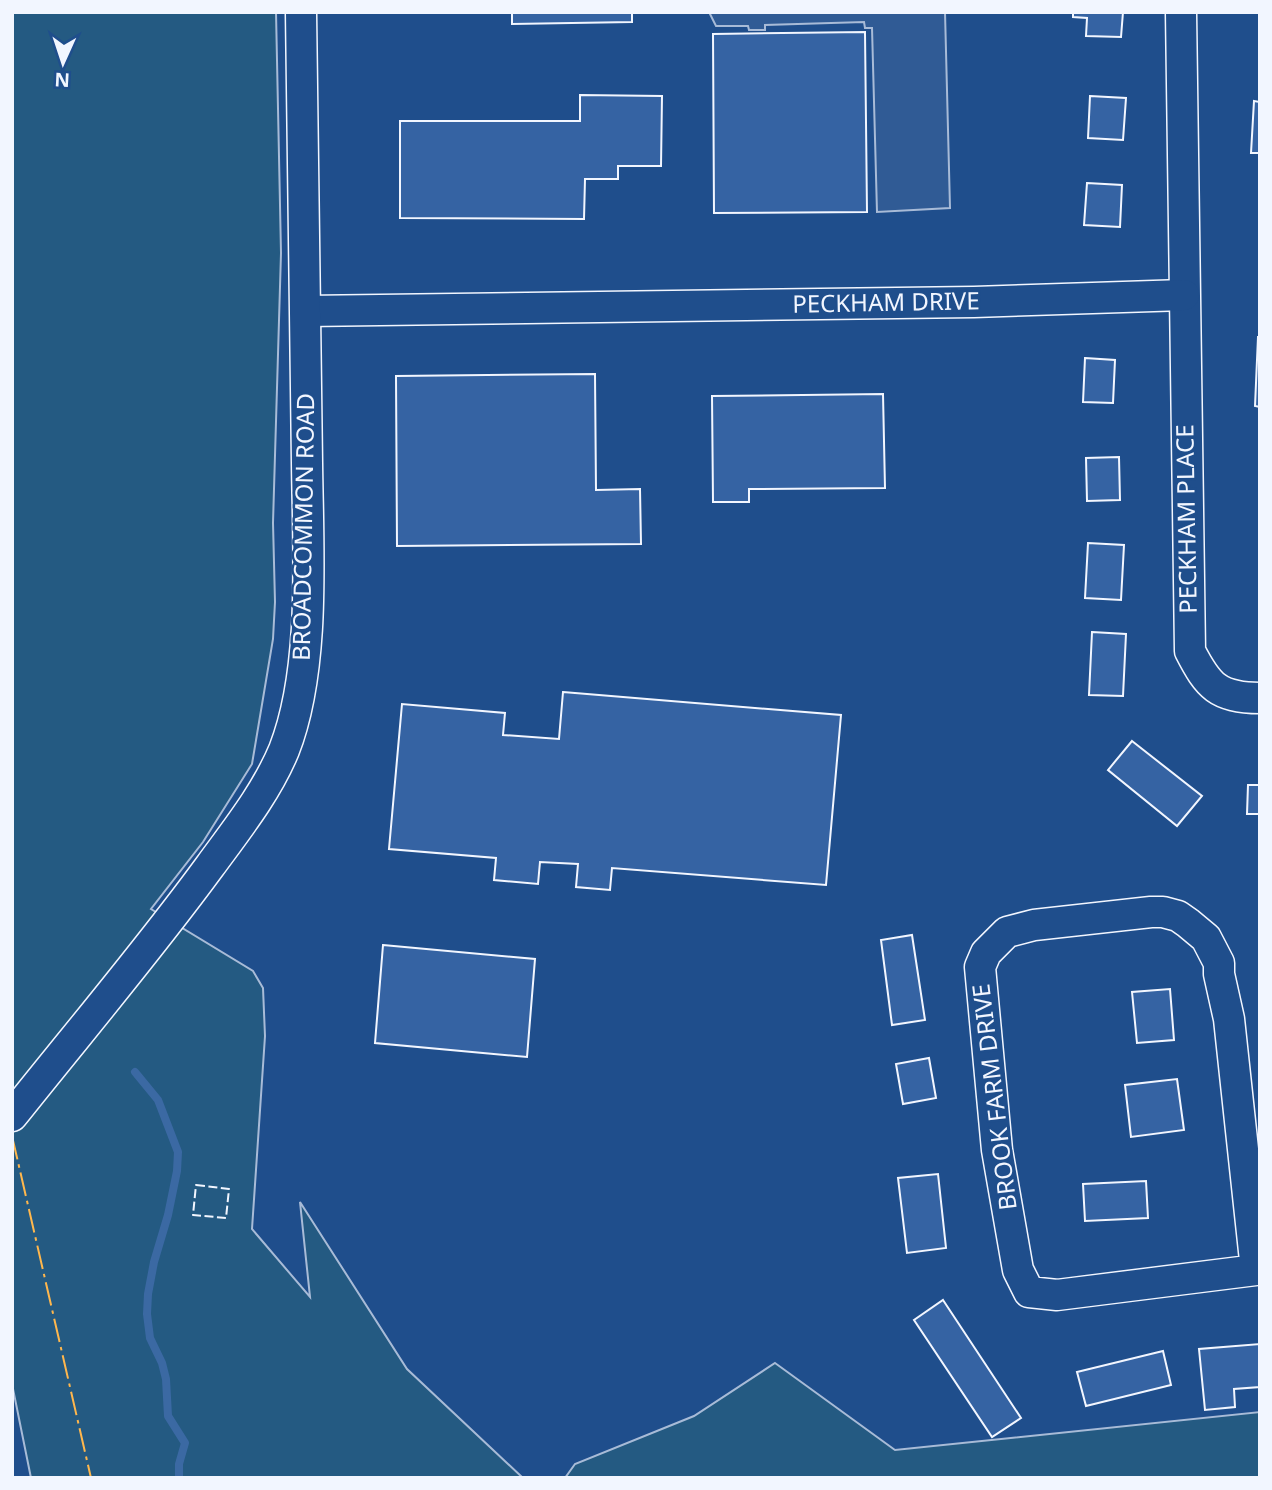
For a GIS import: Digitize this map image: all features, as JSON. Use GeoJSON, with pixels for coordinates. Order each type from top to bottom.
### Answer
{"type":"FeatureCollection","features":[{"type":"Feature","properties":{"kind":"street","name":"BROADCOMMON ROAD"},"geometry":{"type":"LineString","coordinates":[[12,1116],[180,907],[240,826],[264,789],[284,748],[297,701],[305,648],[308,596],[300,12]]}},
{"type":"Feature","properties":{"kind":"street"},"geometry":{"type":"LineString","coordinates":[[1181,12],[1184,295]]}},
{"type":"Feature","properties":{"kind":"street","name":"PECKHAM DRIVE"},"geometry":{"type":"LineString","coordinates":[[306,311],[974,302],[1184,295]]}},
{"type":"Feature","properties":{"kind":"street","name":"PECKHAM PLACE"},"geometry":{"type":"LineString","coordinates":[[1184,295],[1190,651],[1203,677],[1223,694],[1260,698]]}},
{"type":"Feature","properties":{"kind":"street","name":"BROOK FARM DRIVE"},"geometry":{"type":"LineString","coordinates":[[1151,912],[1178,916],[1206,938],[1219,963],[1229,1019],[1258,1270],[1057,1295],[1029,1292],[1018,1270],[997,1150],[979,979],[980,967],[986,953],[999,938],[1007,932],[1034,925],[1151,912]]}},
{"type":"Feature","properties":{"kind":"shaded area"},"geometry":{"type":"Polygon","coordinates":[[[12,12],[276,12],[281,253],[273,523],[273,639],[252,764],[203,842],[151,909],[253,971],[263,988],[265,1036],[252,1229],[310,1297],[300,1202],[407,1369],[523,1478],[31,1478],[12,1384],[12,12]]]}},
{"type":"Feature","properties":{"kind":"shaded area"},"geometry":{"type":"Polygon","coordinates":[[[709,12],[945,12],[950,208],[877,212],[872,28],[865,28],[864,22],[765,25],[765,30],[749,30],[748,26],[716,26],[709,12]]]}},
{"type":"Feature","properties":{"kind":"shaded area"},"geometry":{"type":"Polygon","coordinates":[[[775,1363],[895,1450],[1260,1412],[1260,1478],[565,1478],[575,1464],[694,1416],[775,1363]]]}},
{"type":"Feature","properties":{"kind":"building"},"geometry":{"type":"Polygon","coordinates":[[[512,12],[632,12],[632,22],[512,24],[512,12]]]}},
{"type":"Feature","properties":{"kind":"building"},"geometry":{"type":"Polygon","coordinates":[[[1073,12],[1123,12],[1121,37],[1086,36],[1087,18],[1073,17],[1073,12]]]}},
{"type":"Feature","properties":{"kind":"building"},"geometry":{"type":"Polygon","coordinates":[[[865,32],[867,212],[714,213],[713,34],[865,32]]]}},
{"type":"Feature","properties":{"kind":"building"},"geometry":{"type":"Polygon","coordinates":[[[580,95],[662,96],[661,166],[618,166],[618,179],[585,179],[584,219],[400,218],[400,121],[580,121],[580,95]]]}},
{"type":"Feature","properties":{"kind":"building"},"geometry":{"type":"Polygon","coordinates":[[[1090,96],[1126,98],[1123,140],[1088,138],[1090,96]]]}},
{"type":"Feature","properties":{"kind":"building"},"geometry":{"type":"Polygon","coordinates":[[[1254,101],[1260,102],[1260,153],[1251,153],[1254,101]]]}},
{"type":"Feature","properties":{"kind":"building"},"geometry":{"type":"Polygon","coordinates":[[[1087,183],[1122,185],[1120,227],[1084,225],[1087,183]]]}},
{"type":"Feature","properties":{"kind":"building"},"geometry":{"type":"Polygon","coordinates":[[[1260,337],[1260,407],[1255,406],[1260,337]]]}},
{"type":"Feature","properties":{"kind":"building"},"geometry":{"type":"Polygon","coordinates":[[[1085,358],[1115,360],[1113,403],[1083,402],[1085,358]]]}},
{"type":"Feature","properties":{"kind":"building"},"geometry":{"type":"Polygon","coordinates":[[[595,374],[596,490],[640,489],[641,544],[397,546],[396,376],[595,374]]]}},
{"type":"Feature","properties":{"kind":"building"},"geometry":{"type":"Polygon","coordinates":[[[883,394],[885,488],[749,489],[749,502],[713,502],[712,396],[883,394]]]}},
{"type":"Feature","properties":{"kind":"building"},"geometry":{"type":"Polygon","coordinates":[[[1119,457],[1120,500],[1087,501],[1086,458],[1119,457]]]}},
{"type":"Feature","properties":{"kind":"building"},"geometry":{"type":"Polygon","coordinates":[[[1088,543],[1124,545],[1121,600],[1085,598],[1088,543]]]}},
{"type":"Feature","properties":{"kind":"building"},"geometry":{"type":"Polygon","coordinates":[[[1092,632],[1126,634],[1123,696],[1089,695],[1092,632]]]}},
{"type":"Feature","properties":{"kind":"building"},"geometry":{"type":"Polygon","coordinates":[[[563,692],[841,715],[826,885],[612,868],[610,890],[576,887],[578,864],[540,862],[538,884],[494,880],[496,858],[389,849],[402,704],[505,713],[503,735],[559,739],[563,692]]]}},
{"type":"Feature","properties":{"kind":"building"},"geometry":{"type":"Polygon","coordinates":[[[1132,741],[1202,796],[1177,826],[1108,770],[1132,741]]]}},
{"type":"Feature","properties":{"kind":"building"},"geometry":{"type":"Polygon","coordinates":[[[1248,785],[1260,785],[1260,814],[1247,814],[1248,785]]]}},
{"type":"Feature","properties":{"kind":"building"},"geometry":{"type":"Polygon","coordinates":[[[912,935],[925,1020],[892,1025],[881,940],[912,935]]]}},
{"type":"Feature","properties":{"kind":"building"},"geometry":{"type":"Polygon","coordinates":[[[383,945],[535,959],[527,1057],[375,1043],[383,945]]]}},
{"type":"Feature","properties":{"kind":"building"},"geometry":{"type":"Polygon","coordinates":[[[1170,989],[1174,1040],[1137,1043],[1132,992],[1170,989]]]}},
{"type":"Feature","properties":{"kind":"building"},"geometry":{"type":"Polygon","coordinates":[[[929,1058],[936,1098],[903,1104],[896,1064],[929,1058]]]}},
{"type":"Feature","properties":{"kind":"building"},"geometry":{"type":"Polygon","coordinates":[[[1177,1079],[1184,1130],[1131,1137],[1125,1085],[1177,1079]]]}},
{"type":"Feature","properties":{"kind":"building"},"geometry":{"type":"Polygon","coordinates":[[[938,1174],[946,1248],[907,1253],[898,1178],[938,1174]]]}},
{"type":"Feature","properties":{"kind":"building"},"geometry":{"type":"Polygon","coordinates":[[[1146,1181],[1148,1218],[1085,1221],[1083,1184],[1146,1181]]]}},
{"type":"Feature","properties":{"kind":"building"},"geometry":{"type":"Polygon","coordinates":[[[943,1300],[1021,1418],[992,1437],[914,1320],[943,1300]]]}},
{"type":"Feature","properties":{"kind":"building"},"geometry":{"type":"Polygon","coordinates":[[[1260,1344],[1260,1387],[1234,1389],[1235,1407],[1205,1410],[1199,1349],[1260,1344]]]}},
{"type":"Feature","properties":{"kind":"building"},"geometry":{"type":"Polygon","coordinates":[[[1163,1351],[1171,1385],[1086,1406],[1077,1372],[1163,1351]]]}},
{"type":"Feature","properties":{"kind":"waterway"},"geometry":{"type":"LineString","coordinates":[[135,1072],[158,1100],[178,1152],[168,1215],[154,1262],[147,1314],[150,1338],[166,1379],[168,1416],[185,1443],[179,1464],[179,1478]]}},
{"type":"Feature","properties":{"kind":"fence"},"geometry":{"type":"LineString","coordinates":[[196,1185],[229,1189],[226,1218],[193,1215],[196,1185]]}},
{"type":"Feature","properties":{"kind":"power"},"geometry":{"type":"LineString","coordinates":[[12,1136],[91,1478]]}}]}
